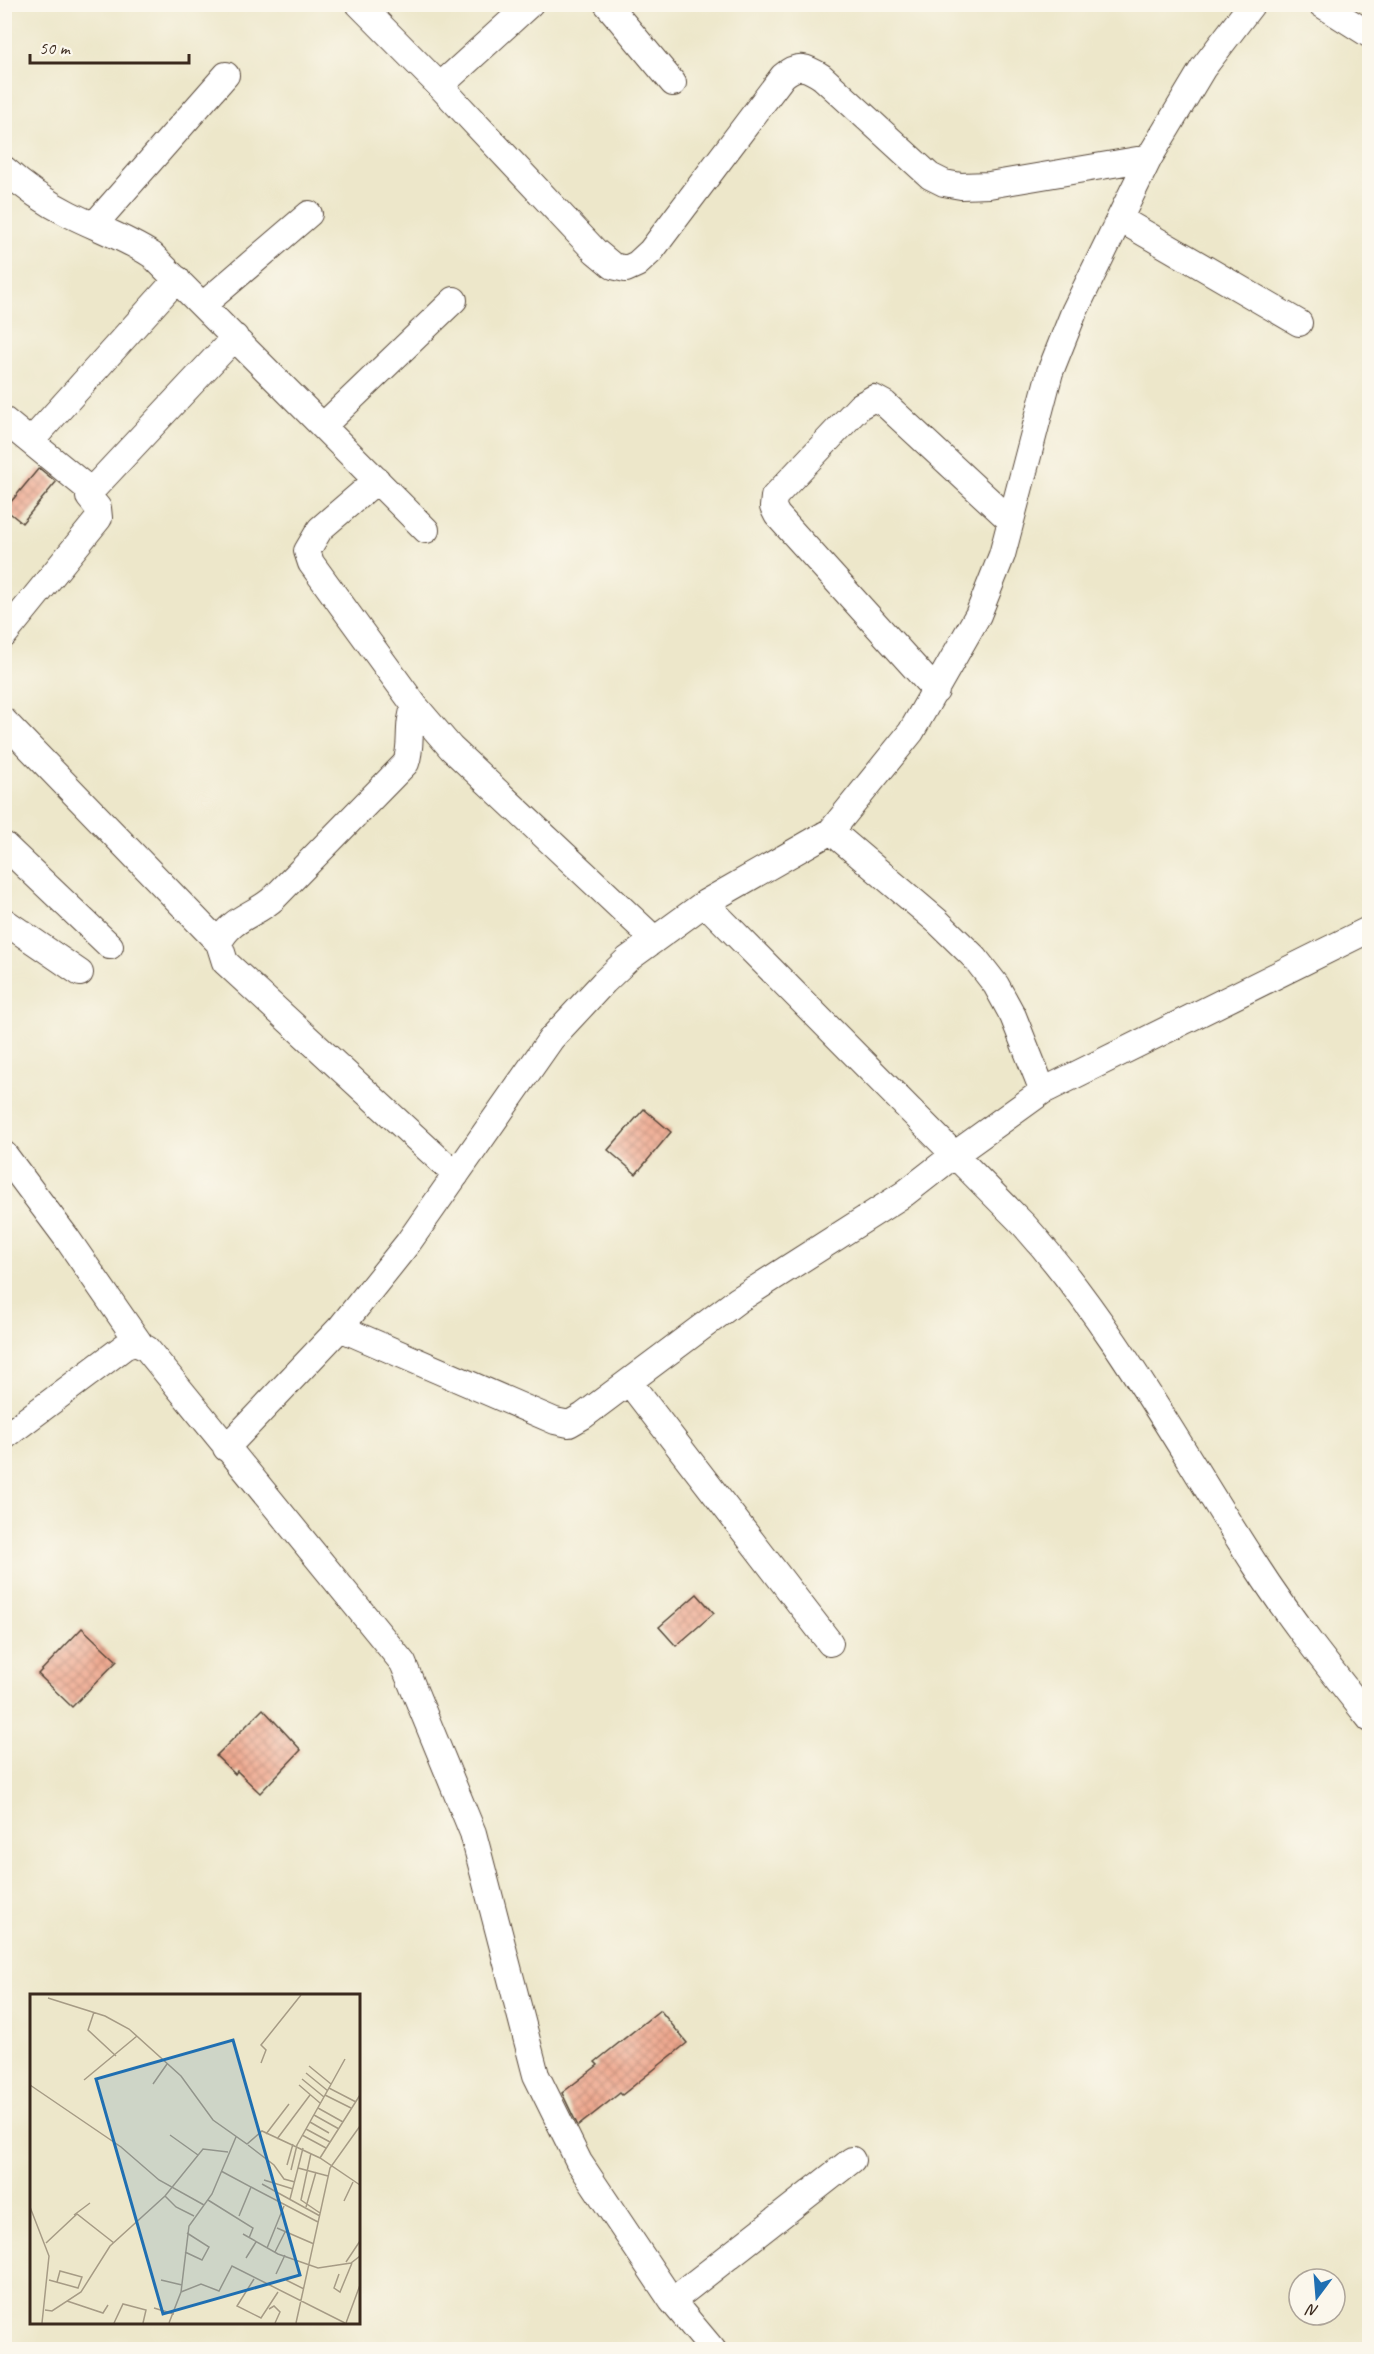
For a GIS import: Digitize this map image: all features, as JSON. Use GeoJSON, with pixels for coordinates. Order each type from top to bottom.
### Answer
{"type":"FeatureCollection","features":[{"type":"Feature","properties":{"kind":"street"},"geometry":{"type":"LineString","coordinates":[[358,4],[596,251],[613,266],[626,269],[638,264],[651,251],[783,76],[792,69],[808,68],[822,76],[930,176],[944,183],[961,186],[989,185],[1149,158]]}},
{"type":"Feature","properties":{"kind":"street"},"geometry":{"type":"LineString","coordinates":[[440,87],[530,4]]}},
{"type":"Feature","properties":{"kind":"street"},"geometry":{"type":"LineString","coordinates":[[607,4],[673,83]]}},
{"type":"Feature","properties":{"kind":"street"},"geometry":{"type":"LineString","coordinates":[[226,1448],[340,1328],[408,1243],[551,1039],[628,959],[705,903],[831,831],[901,747],[936,691],[978,615],[1002,555],[1060,344],[1149,158],[1203,69],[1251,4]]}},
{"type":"Feature","properties":{"kind":"street"},"geometry":{"type":"LineString","coordinates":[[1321,4],[1370,35]]}},
{"type":"Feature","properties":{"kind":"street"},"geometry":{"type":"LineString","coordinates":[[94,225],[226,75]]}},
{"type":"Feature","properties":{"kind":"street"},"geometry":{"type":"LineString","coordinates":[[4,169],[41,199],[132,242],[152,255],[426,530]]}},
{"type":"Feature","properties":{"kind":"street"},"geometry":{"type":"LineString","coordinates":[[203,305],[309,214]]}},
{"type":"Feature","properties":{"kind":"street"},"geometry":{"type":"LineString","coordinates":[[1120,219],[1299,323]]}},
{"type":"Feature","properties":{"kind":"street"},"geometry":{"type":"LineString","coordinates":[[31,441],[177,279]]}},
{"type":"Feature","properties":{"kind":"street"},"geometry":{"type":"LineString","coordinates":[[323,426],[454,300]]}},
{"type":"Feature","properties":{"kind":"street"},"geometry":{"type":"LineString","coordinates":[[4,635],[99,518],[98,508],[89,497],[91,491],[235,337]]}},
{"type":"Feature","properties":{"kind":"street"},"geometry":{"type":"LineString","coordinates":[[936,691],[777,515],[773,507],[774,497],[860,405],[873,398],[885,404],[1011,521]]}},
{"type":"Feature","properties":{"kind":"street"},"geometry":{"type":"LineString","coordinates":[[4,420],[91,491]]}},
{"type":"Feature","properties":{"kind":"street"},"geometry":{"type":"LineString","coordinates":[[376,480],[320,529],[307,551],[311,563],[415,706],[451,748],[654,939]]}},
{"type":"Feature","properties":{"kind":"street"},"geometry":{"type":"LineString","coordinates":[[219,943],[232,924],[264,907],[274,898],[406,763],[409,755],[410,716],[415,706]]}},
{"type":"Feature","properties":{"kind":"street"},"geometry":{"type":"LineString","coordinates":[[4,721],[219,943],[225,962],[456,1175]]}},
{"type":"Feature","properties":{"kind":"street"},"geometry":{"type":"LineString","coordinates":[[831,831],[944,928],[975,958],[996,985],[1013,1016],[1043,1091]]}},
{"type":"Feature","properties":{"kind":"street"},"geometry":{"type":"LineString","coordinates":[[4,845],[110,946]]}},
{"type":"Feature","properties":{"kind":"street"},"geometry":{"type":"LineString","coordinates":[[705,903],[1052,1256],[1107,1329],[1288,1614],[1370,1719]]}},
{"type":"Feature","properties":{"kind":"street"},"geometry":{"type":"LineString","coordinates":[[4,921],[81,973]]}},
{"type":"Feature","properties":{"kind":"street"},"geometry":{"type":"LineString","coordinates":[[340,1328],[555,1421],[569,1424],[583,1416],[738,1300],[904,1194],[1043,1091],[1370,929]]}},
{"type":"Feature","properties":{"kind":"street"},"geometry":{"type":"LineString","coordinates":[[4,1154],[66,1237],[140,1344],[147,1349],[403,1663],[473,1833],[536,2075],[579,2162],[672,2301],[713,2349]]}},
{"type":"Feature","properties":{"kind":"street"},"geometry":{"type":"LineString","coordinates":[[4,1437],[124,1347],[140,1344]]}},
{"type":"Feature","properties":{"kind":"street"},"geometry":{"type":"LineString","coordinates":[[629,1382],[830,1643]]}},
{"type":"Feature","properties":{"kind":"street"},"geometry":{"type":"LineString","coordinates":[[672,2301],[852,2160]]}},
{"type":"Feature","properties":{"kind":"building"},"geometry":{"type":"Polygon","coordinates":[[[39,468],[56,482],[22,523],[5,509],[39,468]]]}},
{"type":"Feature","properties":{"kind":"building"},"geometry":{"type":"Polygon","coordinates":[[[644,1109],[671,1132],[636,1174],[608,1150],[644,1109]]]}},
{"type":"Feature","properties":{"kind":"building"},"geometry":{"type":"Polygon","coordinates":[[[697,1594],[714,1613],[676,1646],[659,1627],[697,1594]]]}},
{"type":"Feature","properties":{"kind":"building"},"geometry":{"type":"Polygon","coordinates":[[[82,1628],[117,1661],[72,1707],[38,1674],[82,1628]]]}},
{"type":"Feature","properties":{"kind":"building"},"geometry":{"type":"Polygon","coordinates":[[[263,1709],[301,1750],[260,1793],[237,1771],[235,1774],[216,1756],[263,1709]]]}},
{"type":"Feature","properties":{"kind":"building"},"geometry":{"type":"Polygon","coordinates":[[[660,2010],[687,2043],[622,2095],[620,2093],[578,2126],[562,2093],[598,2065],[595,2062],[660,2010]]]}}]}
